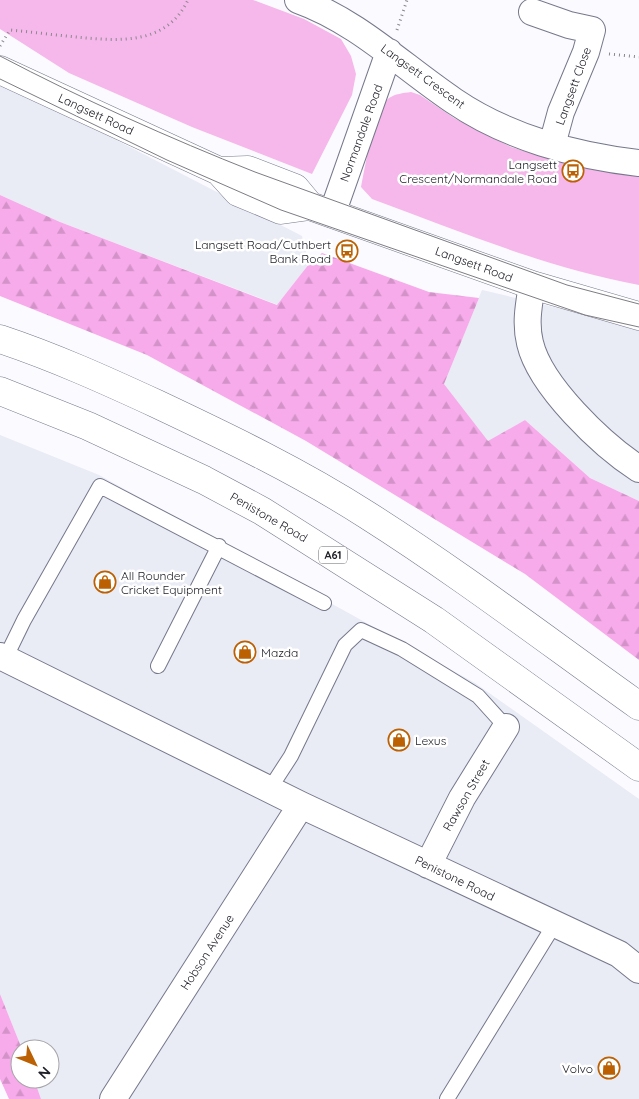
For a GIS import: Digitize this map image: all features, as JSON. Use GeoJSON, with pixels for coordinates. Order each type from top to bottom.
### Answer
{"type":"FeatureCollection","features":[{"type":"Feature","properties":{"kind":"main road","name":"Langsett Road"},"geometry":{"type":"LineString","coordinates":[[0,70],[219,171],[238,192],[281,210],[321,210],[532,285],[639,316]]}},
{"type":"Feature","properties":{"kind":"main road"},"geometry":{"type":"LineString","coordinates":[[0,339],[52,356],[240,443],[305,478],[368,516],[424,554],[639,706]]}},
{"type":"Feature","properties":{"kind":"main road","name":"Penistone Road"},"geometry":{"type":"LineString","coordinates":[[0,391],[88,426],[204,480],[262,511],[434,620],[639,767]]}},
{"type":"Feature","properties":{"kind":"street","name":"Langsett Crescent"},"geometry":{"type":"LineString","coordinates":[[301,0],[349,25],[390,52],[455,101],[483,118],[552,145],[588,155],[639,163]]}},
{"type":"Feature","properties":{"kind":"street","name":"Langsett Close"},"geometry":{"type":"LineString","coordinates":[[532,12],[569,25],[592,30],[586,52],[561,112],[552,145]]}},
{"type":"Feature","properties":{"kind":"street","name":"Normandale Road"},"geometry":{"type":"LineString","coordinates":[[321,210],[390,52]]}},
{"type":"Feature","properties":{"kind":"street"},"geometry":{"type":"LineString","coordinates":[[532,285],[528,329],[530,344],[543,371],[561,398],[589,428],[625,460],[639,469]]}},
{"type":"Feature","properties":{"kind":"street","name":"Penistone Road"},"geometry":{"type":"LineString","coordinates":[[3,658],[300,805],[554,926],[632,960]]}},
{"type":"Feature","properties":{"kind":"street","name":"Rawson Street"},"geometry":{"type":"LineString","coordinates":[[428,865],[462,798],[506,727]]}},
{"type":"Feature","properties":{"kind":"street","name":"Hobson Avenue"},"geometry":{"type":"LineString","coordinates":[[113,1099],[300,805]]}},
{"type":"Feature","properties":{"kind":"lane"},"geometry":{"type":"LineString","coordinates":[[3,658],[100,486],[219,546],[324,603]]}},
{"type":"Feature","properties":{"kind":"lane"},"geometry":{"type":"LineString","coordinates":[[158,666],[219,546]]}},
{"type":"Feature","properties":{"kind":"lane"},"geometry":{"type":"LineString","coordinates":[[269,790],[291,756],[346,645],[361,630],[402,649],[478,696],[506,727]]}},
{"type":"Feature","properties":{"kind":"lane"},"geometry":{"type":"LineString","coordinates":[[447,1099],[554,926]]}},
{"type":"Feature","properties":{"kind":"path"},"geometry":{"type":"LineString","coordinates":[[0,46],[10,30],[117,41],[150,36],[171,22],[188,0]]}},
{"type":"Feature","properties":{"kind":"shaded area"},"geometry":{"type":"Polygon","coordinates":[[[0,0],[253,0],[304,19],[341,39],[351,56],[356,74],[352,95],[312,174],[192,127],[69,73],[0,29],[0,0]]]}},
{"type":"Feature","properties":{"kind":"shaded area"},"geometry":{"type":"Polygon","coordinates":[[[0,80],[302,236],[309,264],[278,305],[60,222],[0,195],[0,80]]]}},
{"type":"Feature","properties":{"kind":"shaded area"},"geometry":{"type":"Polygon","coordinates":[[[411,92],[420,95],[454,118],[511,147],[575,167],[639,176],[639,285],[605,278],[537,259],[372,199],[361,187],[371,140],[379,114],[389,98],[411,92]]]}},
{"type":"Feature","properties":{"kind":"shaded area"},"geometry":{"type":"Polygon","coordinates":[[[482,290],[639,327],[639,501],[590,478],[525,420],[488,442],[444,384],[482,290]]]}},
{"type":"Feature","properties":{"kind":"shaded area"},"geometry":{"type":"Polygon","coordinates":[[[0,435],[99,475],[475,683],[639,799],[639,1099],[41,1099],[38,1089],[60,1089],[60,1039],[18,1039],[0,994],[0,435]]]}},
{"type":"Feature","properties":{"kind":"green space"},"geometry":{"type":"Polygon","coordinates":[[[0,195],[60,222],[277,305],[309,264],[322,253],[429,292],[479,298],[444,384],[488,441],[525,420],[590,478],[639,501],[639,660],[525,574],[306,441],[147,355],[0,296],[0,195]]]}},
{"type":"Feature","properties":{"kind":"green space"},"geometry":{"type":"Polygon","coordinates":[[[0,994],[18,1039],[10,1039],[10,1089],[38,1089],[41,1099],[9,1099],[0,1079],[0,994]]]}},
{"type":"Feature","properties":{"kind":"tram line"},"geometry":{"type":"LineString","coordinates":[[0,56],[126,117],[190,146],[255,172],[567,285],[639,304]]}},
{"type":"Feature","properties":{"kind":"tram line"},"geometry":{"type":"LineString","coordinates":[[0,79],[167,160],[281,210],[585,315],[639,327]]}},
{"type":"Feature","properties":{"kind":"place","name":"Langsett Crescent/Normandale Road"},"geometry":{"type":"Point","coordinates":[573,171]}},
{"type":"Feature","properties":{"kind":"place","name":"Langsett Road/Cuthbert Bank Road"},"geometry":{"type":"Point","coordinates":[347,251]}},
{"type":"Feature","properties":{"kind":"place","name":"All Rounder Cricket Equipment"},"geometry":{"type":"Point","coordinates":[105,582]}},
{"type":"Feature","properties":{"kind":"place","name":"Mazda"},"geometry":{"type":"Point","coordinates":[245,652]}},
{"type":"Feature","properties":{"kind":"place","name":"Lexus"},"geometry":{"type":"Point","coordinates":[399,740]}},
{"type":"Feature","properties":{"kind":"place","name":"Volvo"},"geometry":{"type":"Point","coordinates":[609,1068]}}]}
